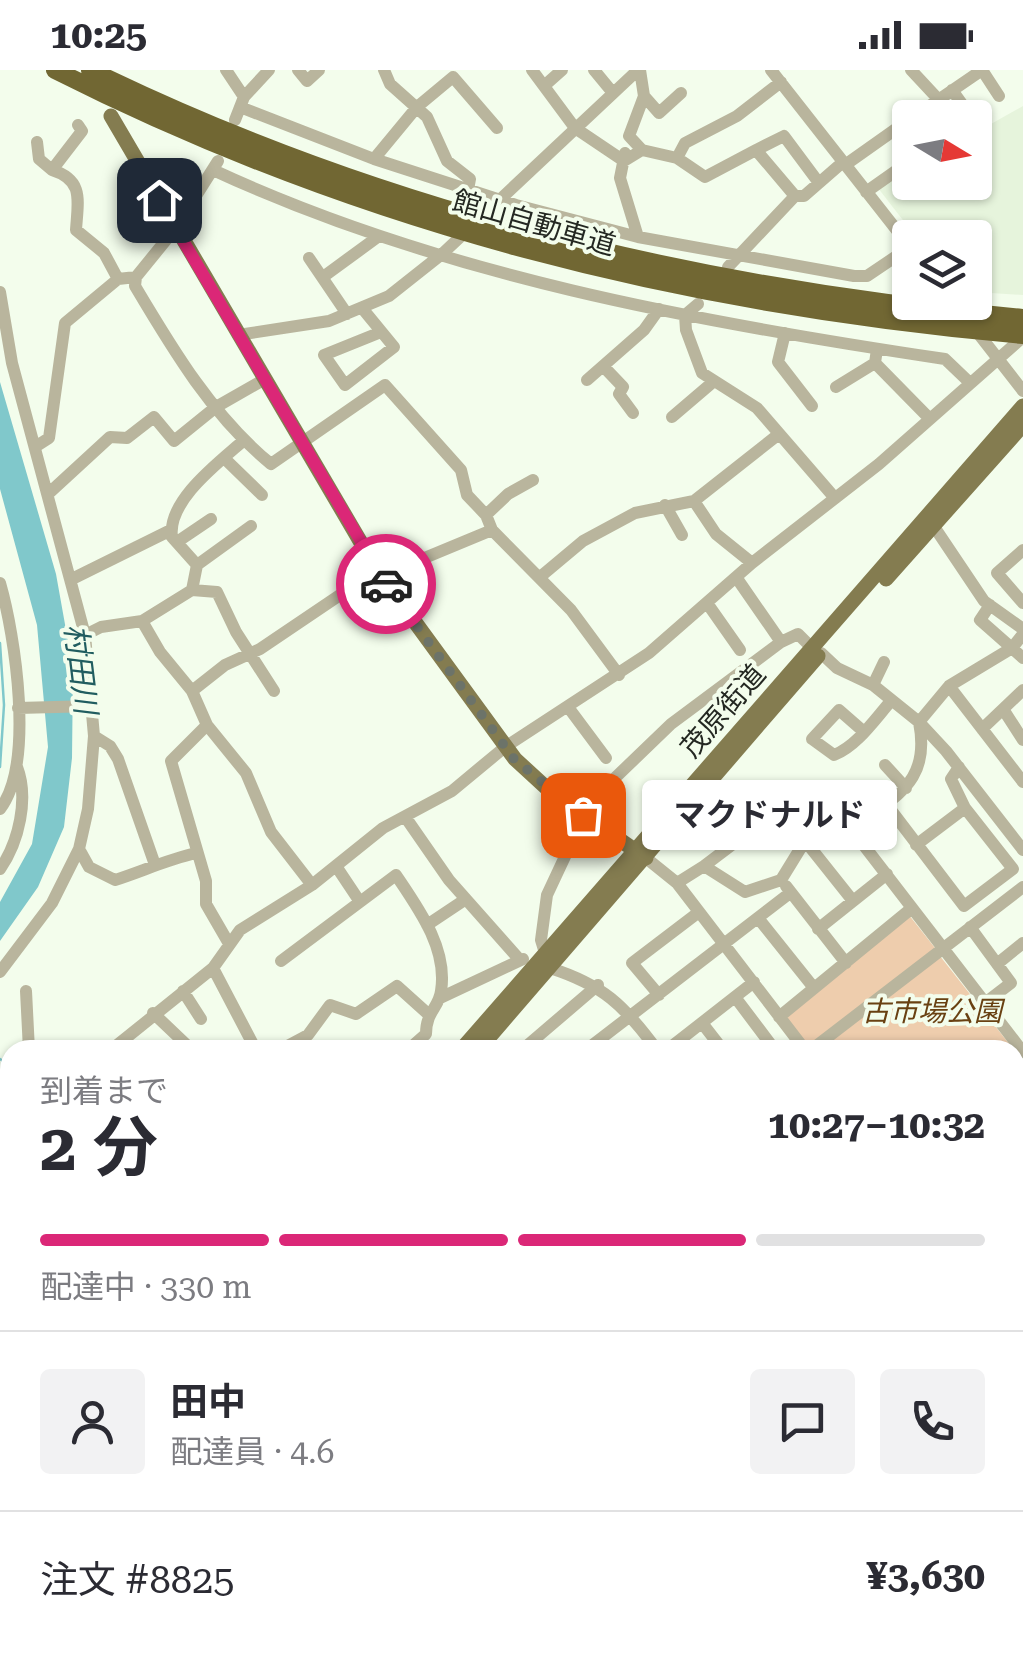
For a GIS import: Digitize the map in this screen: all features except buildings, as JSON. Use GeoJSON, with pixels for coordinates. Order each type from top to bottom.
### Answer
{"type":"FeatureCollection","features":[{"type":"Feature","properties":{"kind":"highway","name":"館山自動車道"},"geometry":{"type":"LineString","coordinates":[[55,70],[279,170],[503,236],[760,304],[892,311]]}},
{"type":"Feature","properties":{"kind":"highway","name":"館山自動車道"},"geometry":{"type":"LineString","coordinates":[[90,70],[284,156],[461,223]]}},
{"type":"Feature","properties":{"kind":"highway","name":"館山自動車道"},"geometry":{"type":"LineString","coordinates":[[992,316],[1023,318]]}},
{"type":"Feature","properties":{"kind":"highway","name":"館山自動車道"},"geometry":{"type":"LineString","coordinates":[[971,320],[1023,336]]}},
{"type":"Feature","properties":{"kind":"main road"},"geometry":{"type":"LineString","coordinates":[[111,116],[379,573],[504,747],[552,794],[640,853]]}},
{"type":"Feature","properties":{"kind":"main road","name":"茂原街道"},"geometry":{"type":"LineString","coordinates":[[470,1040],[817,650],[1023,406]]}},
{"type":"Feature","properties":{"kind":"main road","name":"茂原街道"},"geometry":{"type":"LineString","coordinates":[[817,650],[1023,425]]}},
{"type":"Feature","properties":{"kind":"main road","name":"茂原街道"},"geometry":{"type":"LineString","coordinates":[[485,1040],[544,961]]}},
{"type":"Feature","properties":{"kind":"street"},"geometry":{"type":"LineString","coordinates":[[226,70],[240,108],[374,159],[499,200],[733,262],[867,276],[892,259]]}},
{"type":"Feature","properties":{"kind":"street"},"geometry":{"type":"LineString","coordinates":[[240,108],[269,70]]}},
{"type":"Feature","properties":{"kind":"street"},"geometry":{"type":"LineString","coordinates":[[298,70],[307,80],[319,70]]}},
{"type":"Feature","properties":{"kind":"street"},"geometry":{"type":"LineString","coordinates":[[384,70],[390,84],[427,116],[447,162],[470,179],[468,190]]}},
{"type":"Feature","properties":{"kind":"street"},"geometry":{"type":"LineString","coordinates":[[532,70],[574,128],[624,161]]}},
{"type":"Feature","properties":{"kind":"street"},"geometry":{"type":"LineString","coordinates":[[544,86],[562,70]]}},
{"type":"Feature","properties":{"kind":"street"},"geometry":{"type":"LineString","coordinates":[[594,70],[612,93]]}},
{"type":"Feature","properties":{"kind":"street"},"geometry":{"type":"LineString","coordinates":[[238,334],[305,326],[390,296],[442,254],[639,70],[644,96],[659,113],[681,93]]}},
{"type":"Feature","properties":{"kind":"street"},"geometry":{"type":"LineString","coordinates":[[771,70],[892,224]]}},
{"type":"Feature","properties":{"kind":"street"},"geometry":{"type":"LineString","coordinates":[[911,70],[939,100],[982,70],[999,96]]}},
{"type":"Feature","properties":{"kind":"street"},"geometry":{"type":"LineString","coordinates":[[374,159],[417,107],[454,77],[497,128]]}},
{"type":"Feature","properties":{"kind":"street"},"geometry":{"type":"LineString","coordinates":[[677,158],[685,143],[737,116],[780,82]]}},
{"type":"Feature","properties":{"kind":"street"},"geometry":{"type":"LineString","coordinates":[[952,90],[959,100]]}},
{"type":"Feature","properties":{"kind":"street"},"geometry":{"type":"LineString","coordinates":[[638,236],[620,178],[629,136],[644,96]]}},
{"type":"Feature","properties":{"kind":"street"},"geometry":{"type":"LineString","coordinates":[[52,170],[82,130],[78,126]]}},
{"type":"Feature","properties":{"kind":"street"},"geometry":{"type":"LineString","coordinates":[[733,262],[795,196],[804,196],[892,131]]}},
{"type":"Feature","properties":{"kind":"street"},"geometry":{"type":"LineString","coordinates":[[629,136],[642,150],[677,158],[697,174],[712,176],[784,136],[820,183]]}},
{"type":"Feature","properties":{"kind":"street"},"geometry":{"type":"LineString","coordinates":[[37,142],[38,159],[52,170],[71,176],[78,185],[76,230],[104,253],[118,279]]}},
{"type":"Feature","properties":{"kind":"street"},"geometry":{"type":"LineString","coordinates":[[624,161],[642,150]]}},
{"type":"Feature","properties":{"kind":"street"},"geometry":{"type":"LineString","coordinates":[[756,150],[795,196]]}},
{"type":"Feature","properties":{"kind":"street"},"geometry":{"type":"LineString","coordinates":[[619,675],[571,610],[492,530],[486,515],[467,496],[461,470],[446,451],[426,436],[385,385],[304,446],[272,464],[242,441],[177,356],[135,286],[136,277],[175,229],[216,166],[272,197],[379,236],[659,310],[785,333],[876,356],[945,359],[968,381]]}},
{"type":"Feature","properties":{"kind":"street"},"geometry":{"type":"LineString","coordinates":[[866,192],[892,174]]}},
{"type":"Feature","properties":{"kind":"street"},"geometry":{"type":"LineString","coordinates":[[323,277],[379,236]]}},
{"type":"Feature","properties":{"kind":"street"},"geometry":{"type":"LineString","coordinates":[[309,258],[347,314]]}},
{"type":"Feature","properties":{"kind":"street"},"geometry":{"type":"LineString","coordinates":[[35,447],[49,438],[66,323],[118,279],[136,277]]}},
{"type":"Feature","properties":{"kind":"street"},"geometry":{"type":"LineString","coordinates":[[0,292],[12,363],[85,635],[94,736],[88,809],[79,849],[52,903],[0,972]]}},
{"type":"Feature","properties":{"kind":"street"},"geometry":{"type":"LineString","coordinates":[[686,315],[698,304]]}},
{"type":"Feature","properties":{"kind":"street"},"geometry":{"type":"LineString","coordinates":[[362,308],[382,332],[394,348],[346,385],[324,355],[382,332]]}},
{"type":"Feature","properties":{"kind":"street"},"geometry":{"type":"LineString","coordinates":[[587,380],[644,330],[659,310]]}},
{"type":"Feature","properties":{"kind":"street"},"geometry":{"type":"LineString","coordinates":[[686,315],[693,353],[702,373],[757,408],[834,498]]}},
{"type":"Feature","properties":{"kind":"street"},"geometry":{"type":"LineString","coordinates":[[958,320],[997,357],[1023,390]]}},
{"type":"Feature","properties":{"kind":"street"},"geometry":{"type":"LineString","coordinates":[[785,333],[778,362],[812,406]]}},
{"type":"Feature","properties":{"kind":"street"},"geometry":{"type":"LineString","coordinates":[[122,1040],[213,968],[228,942],[254,920],[312,885],[384,828],[452,791],[504,747],[619,675],[1023,336]]}},
{"type":"Feature","properties":{"kind":"street"},"geometry":{"type":"LineString","coordinates":[[836,387],[876,356]]}},
{"type":"Feature","properties":{"kind":"street"},"geometry":{"type":"LineString","coordinates":[[876,356],[929,418]]}},
{"type":"Feature","properties":{"kind":"street"},"geometry":{"type":"LineString","coordinates":[[604,366],[623,387],[619,394],[633,413]]}},
{"type":"Feature","properties":{"kind":"street"},"geometry":{"type":"LineString","coordinates":[[48,494],[110,437],[127,438],[154,417],[174,441],[216,407],[265,379]]}},
{"type":"Feature","properties":{"kind":"street"},"geometry":{"type":"LineString","coordinates":[[672,418],[713,382]]}},
{"type":"Feature","properties":{"kind":"street"},"geometry":{"type":"LineString","coordinates":[[540,577],[582,542],[635,513],[694,501],[779,434]]}},
{"type":"Feature","properties":{"kind":"street"},"geometry":{"type":"LineString","coordinates":[[174,536],[193,484],[242,441]]}},
{"type":"Feature","properties":{"kind":"street"},"geometry":{"type":"LineString","coordinates":[[224,458],[262,495]]}},
{"type":"Feature","properties":{"kind":"street"},"geometry":{"type":"LineString","coordinates":[[486,515],[533,480]]}},
{"type":"Feature","properties":{"kind":"street"},"geometry":{"type":"LineString","coordinates":[[694,501],[716,534],[752,563]]}},
{"type":"Feature","properties":{"kind":"street"},"geometry":{"type":"LineString","coordinates":[[665,504],[682,535]]}},
{"type":"Feature","properties":{"kind":"street"},"geometry":{"type":"LineString","coordinates":[[72,579],[211,519]]}},
{"type":"Feature","properties":{"kind":"street"},"geometry":{"type":"LineString","coordinates":[[192,590],[197,565],[251,526]]}},
{"type":"Feature","properties":{"kind":"street"},"geometry":{"type":"LineString","coordinates":[[933,526],[990,605],[1023,632],[1018,653]]}},
{"type":"Feature","properties":{"kind":"street"},"geometry":{"type":"LineString","coordinates":[[192,691],[225,664],[251,653],[379,573],[492,530]]}},
{"type":"Feature","properties":{"kind":"street"},"geometry":{"type":"LineString","coordinates":[[174,536],[197,565]]}},
{"type":"Feature","properties":{"kind":"street"},"geometry":{"type":"LineString","coordinates":[[1023,550],[997,573],[1023,604]]}},
{"type":"Feature","properties":{"kind":"street"},"geometry":{"type":"LineString","coordinates":[[736,577],[781,642]]}},
{"type":"Feature","properties":{"kind":"street"},"geometry":{"type":"LineString","coordinates":[[0,582],[17,652],[18,708],[12,786],[0,809]]}},
{"type":"Feature","properties":{"kind":"street"},"geometry":{"type":"LineString","coordinates":[[85,635],[101,627],[142,622],[192,590],[217,592],[274,691]]}},
{"type":"Feature","properties":{"kind":"street"},"geometry":{"type":"LineString","coordinates":[[707,603],[740,650]]}},
{"type":"Feature","properties":{"kind":"street"},"geometry":{"type":"LineString","coordinates":[[990,605],[980,620],[1018,653]]}},
{"type":"Feature","properties":{"kind":"street"},"geometry":{"type":"LineString","coordinates":[[142,622],[160,652],[192,691],[207,725],[246,774],[271,832],[312,885]]}},
{"type":"Feature","properties":{"kind":"street"},"geometry":{"type":"LineString","coordinates":[[544,961],[541,940],[547,894],[591,801],[671,724],[781,642],[798,634],[837,668],[873,685],[919,722],[1023,850]]}},
{"type":"Feature","properties":{"kind":"street"},"geometry":{"type":"LineString","coordinates":[[704,866],[745,892],[782,880],[815,834],[843,841],[906,788],[923,756],[919,722],[950,686],[1018,653]]}},
{"type":"Feature","properties":{"kind":"street"},"geometry":{"type":"LineString","coordinates":[[873,685],[884,662]]}},
{"type":"Feature","properties":{"kind":"street"},"geometry":{"type":"LineString","coordinates":[[950,686],[1023,782]]}},
{"type":"Feature","properties":{"kind":"street"},"geometry":{"type":"LineString","coordinates":[[982,729],[1023,690]]}},
{"type":"Feature","properties":{"kind":"street"},"geometry":{"type":"LineString","coordinates":[[863,732],[891,701]]}},
{"type":"Feature","properties":{"kind":"street"},"geometry":{"type":"LineString","coordinates":[[18,708],[93,706]]}},
{"type":"Feature","properties":{"kind":"street"},"geometry":{"type":"LineString","coordinates":[[568,706],[606,758]]}},
{"type":"Feature","properties":{"kind":"street"},"geometry":{"type":"LineString","coordinates":[[1003,709],[1020,722],[1023,740]]}},
{"type":"Feature","properties":{"kind":"street"},"geometry":{"type":"LineString","coordinates":[[207,725],[171,761],[190,816],[210,915],[228,942]]}},
{"type":"Feature","properties":{"kind":"street"},"geometry":{"type":"LineString","coordinates":[[94,736],[110,746],[118,759],[154,862]]}},
{"type":"Feature","properties":{"kind":"street"},"geometry":{"type":"LineString","coordinates":[[0,869],[19,824],[23,782],[15,763]]}},
{"type":"Feature","properties":{"kind":"street"},"geometry":{"type":"LineString","coordinates":[[885,765],[906,788]]}},
{"type":"Feature","properties":{"kind":"street"},"geometry":{"type":"LineString","coordinates":[[887,805],[964,906],[1013,869],[965,808],[951,779],[959,768]]}},
{"type":"Feature","properties":{"kind":"street"},"geometry":{"type":"LineString","coordinates":[[677,883],[796,797]]}},
{"type":"Feature","properties":{"kind":"street"},"geometry":{"type":"LineString","coordinates":[[916,844],[965,808]]}},
{"type":"Feature","properties":{"kind":"street"},"geometry":{"type":"LineString","coordinates":[[406,818],[466,899],[519,959]]}},
{"type":"Feature","properties":{"kind":"street"},"geometry":{"type":"LineString","coordinates":[[852,830],[1014,1040]]}},
{"type":"Feature","properties":{"kind":"street"},"geometry":{"type":"LineString","coordinates":[[806,842],[852,900]]}},
{"type":"Feature","properties":{"kind":"street"},"geometry":{"type":"LineString","coordinates":[[79,849],[89,867],[115,880],[142,872],[154,862],[196,853]]}},
{"type":"Feature","properties":{"kind":"street"},"geometry":{"type":"LineString","coordinates":[[640,853],[677,883],[799,1040]]}},
{"type":"Feature","properties":{"kind":"street"},"geometry":{"type":"LineString","coordinates":[[336,866],[360,902]]}},
{"type":"Feature","properties":{"kind":"street"},"geometry":{"type":"LineString","coordinates":[[818,928],[886,874]]}},
{"type":"Feature","properties":{"kind":"street"},"geometry":{"type":"LineString","coordinates":[[281,961],[396,875],[427,926],[442,963],[440,998]]}},
{"type":"Feature","properties":{"kind":"street"},"geometry":{"type":"LineString","coordinates":[[782,880],[846,962]]}},
{"type":"Feature","properties":{"kind":"street"},"geometry":{"type":"LineString","coordinates":[[821,1040],[1023,886]]}},
{"type":"Feature","properties":{"kind":"street"},"geometry":{"type":"LineString","coordinates":[[599,1040],[790,893]]}},
{"type":"Feature","properties":{"kind":"street"},"geometry":{"type":"LineString","coordinates":[[978,896],[990,912]]}},
{"type":"Feature","properties":{"kind":"street"},"geometry":{"type":"LineString","coordinates":[[427,926],[466,899]]}},
{"type":"Feature","properties":{"kind":"street"},"geometry":{"type":"LineString","coordinates":[[779,1016],[912,908]]}},
{"type":"Feature","properties":{"kind":"street"},"geometry":{"type":"LineString","coordinates":[[659,995],[632,963],[699,912]]}},
{"type":"Feature","properties":{"kind":"street"},"geometry":{"type":"LineString","coordinates":[[758,918],[814,988]]}},
{"type":"Feature","properties":{"kind":"street"},"geometry":{"type":"LineString","coordinates":[[970,928],[1011,983],[985,1003]]}},
{"type":"Feature","properties":{"kind":"street"},"geometry":{"type":"LineString","coordinates":[[997,964],[1023,943]]}},
{"type":"Feature","properties":{"kind":"street"},"geometry":{"type":"LineString","coordinates":[[419,1040],[426,1034],[427,1013],[440,998],[519,959],[544,961],[598,986],[631,1015],[650,1040]]}},
{"type":"Feature","properties":{"kind":"street"},"geometry":{"type":"LineString","coordinates":[[213,968],[251,1040]]}},
{"type":"Feature","properties":{"kind":"street"},"geometry":{"type":"LineString","coordinates":[[680,1040],[754,982]]}},
{"type":"Feature","properties":{"kind":"street"},"geometry":{"type":"LineString","coordinates":[[298,1040],[308,1034],[330,1005],[356,1014],[397,986],[427,1013]]}},
{"type":"Feature","properties":{"kind":"street"},"geometry":{"type":"LineString","coordinates":[[534,1040],[598,986]]}},
{"type":"Feature","properties":{"kind":"street"},"geometry":{"type":"LineString","coordinates":[[26,991],[28,1040]]}},
{"type":"Feature","properties":{"kind":"street"},"geometry":{"type":"LineString","coordinates":[[183,991],[201,1019]]}},
{"type":"Feature","properties":{"kind":"street"},"geometry":{"type":"LineString","coordinates":[[735,997],[767,1040]]}},
{"type":"Feature","properties":{"kind":"street"},"geometry":{"type":"LineString","coordinates":[[153,1013],[181,1040]]}},
{"type":"Feature","properties":{"kind":"street"},"geometry":{"type":"LineString","coordinates":[[702,1023],[715,1040]]}},
{"type":"Feature","properties":{"kind":"shaded area"},"geometry":{"type":"Polygon","coordinates":[[[1023,106],[1023,295],[992,293],[992,220],[903,220],[878,188],[892,180],[892,200],[992,200],[992,123],[1023,106]]]}},
{"type":"Feature","properties":{"kind":"green space"},"geometry":{"type":"Polygon","coordinates":[[[909,915],[935,948],[819,1040],[803,1040],[783,1015],[909,915]]]}},
{"type":"Feature","properties":{"kind":"green space","name":"古市場公園"},"geometry":{"type":"Polygon","coordinates":[[[940,956],[1006,1040],[830,1040],[940,956]]]}},
{"type":"Feature","properties":{"kind":"water"},"geometry":{"type":"Polygon","coordinates":[[[0,382],[56,574],[73,669],[72,758],[64,827],[38,887],[0,941],[0,902],[32,844],[48,747],[37,625],[0,489],[0,382]]]}},
{"type":"Feature","properties":{"kind":"waterway"},"geometry":{"type":"LineString","coordinates":[[0,643],[4,705],[0,767]]}},
{"type":"Feature","properties":{"kind":"way so far"},"geometry":{"type":"LineString","coordinates":[[386,584],[514,759],[552,794],[583,815]]}},
{"type":"Feature","properties":{"kind":"place","name":"マクドナルド"},"geometry":{"type":"Point","coordinates":[583,815]}},
{"type":"Feature","properties":{"kind":"route"},"geometry":{"type":"LineString","coordinates":[[159,200],[386,584]]}},
{"type":"Feature","properties":{"kind":"water label","name":"村田川"},"geometry":{"type":"Point","coordinates":[81,669]}}]}
